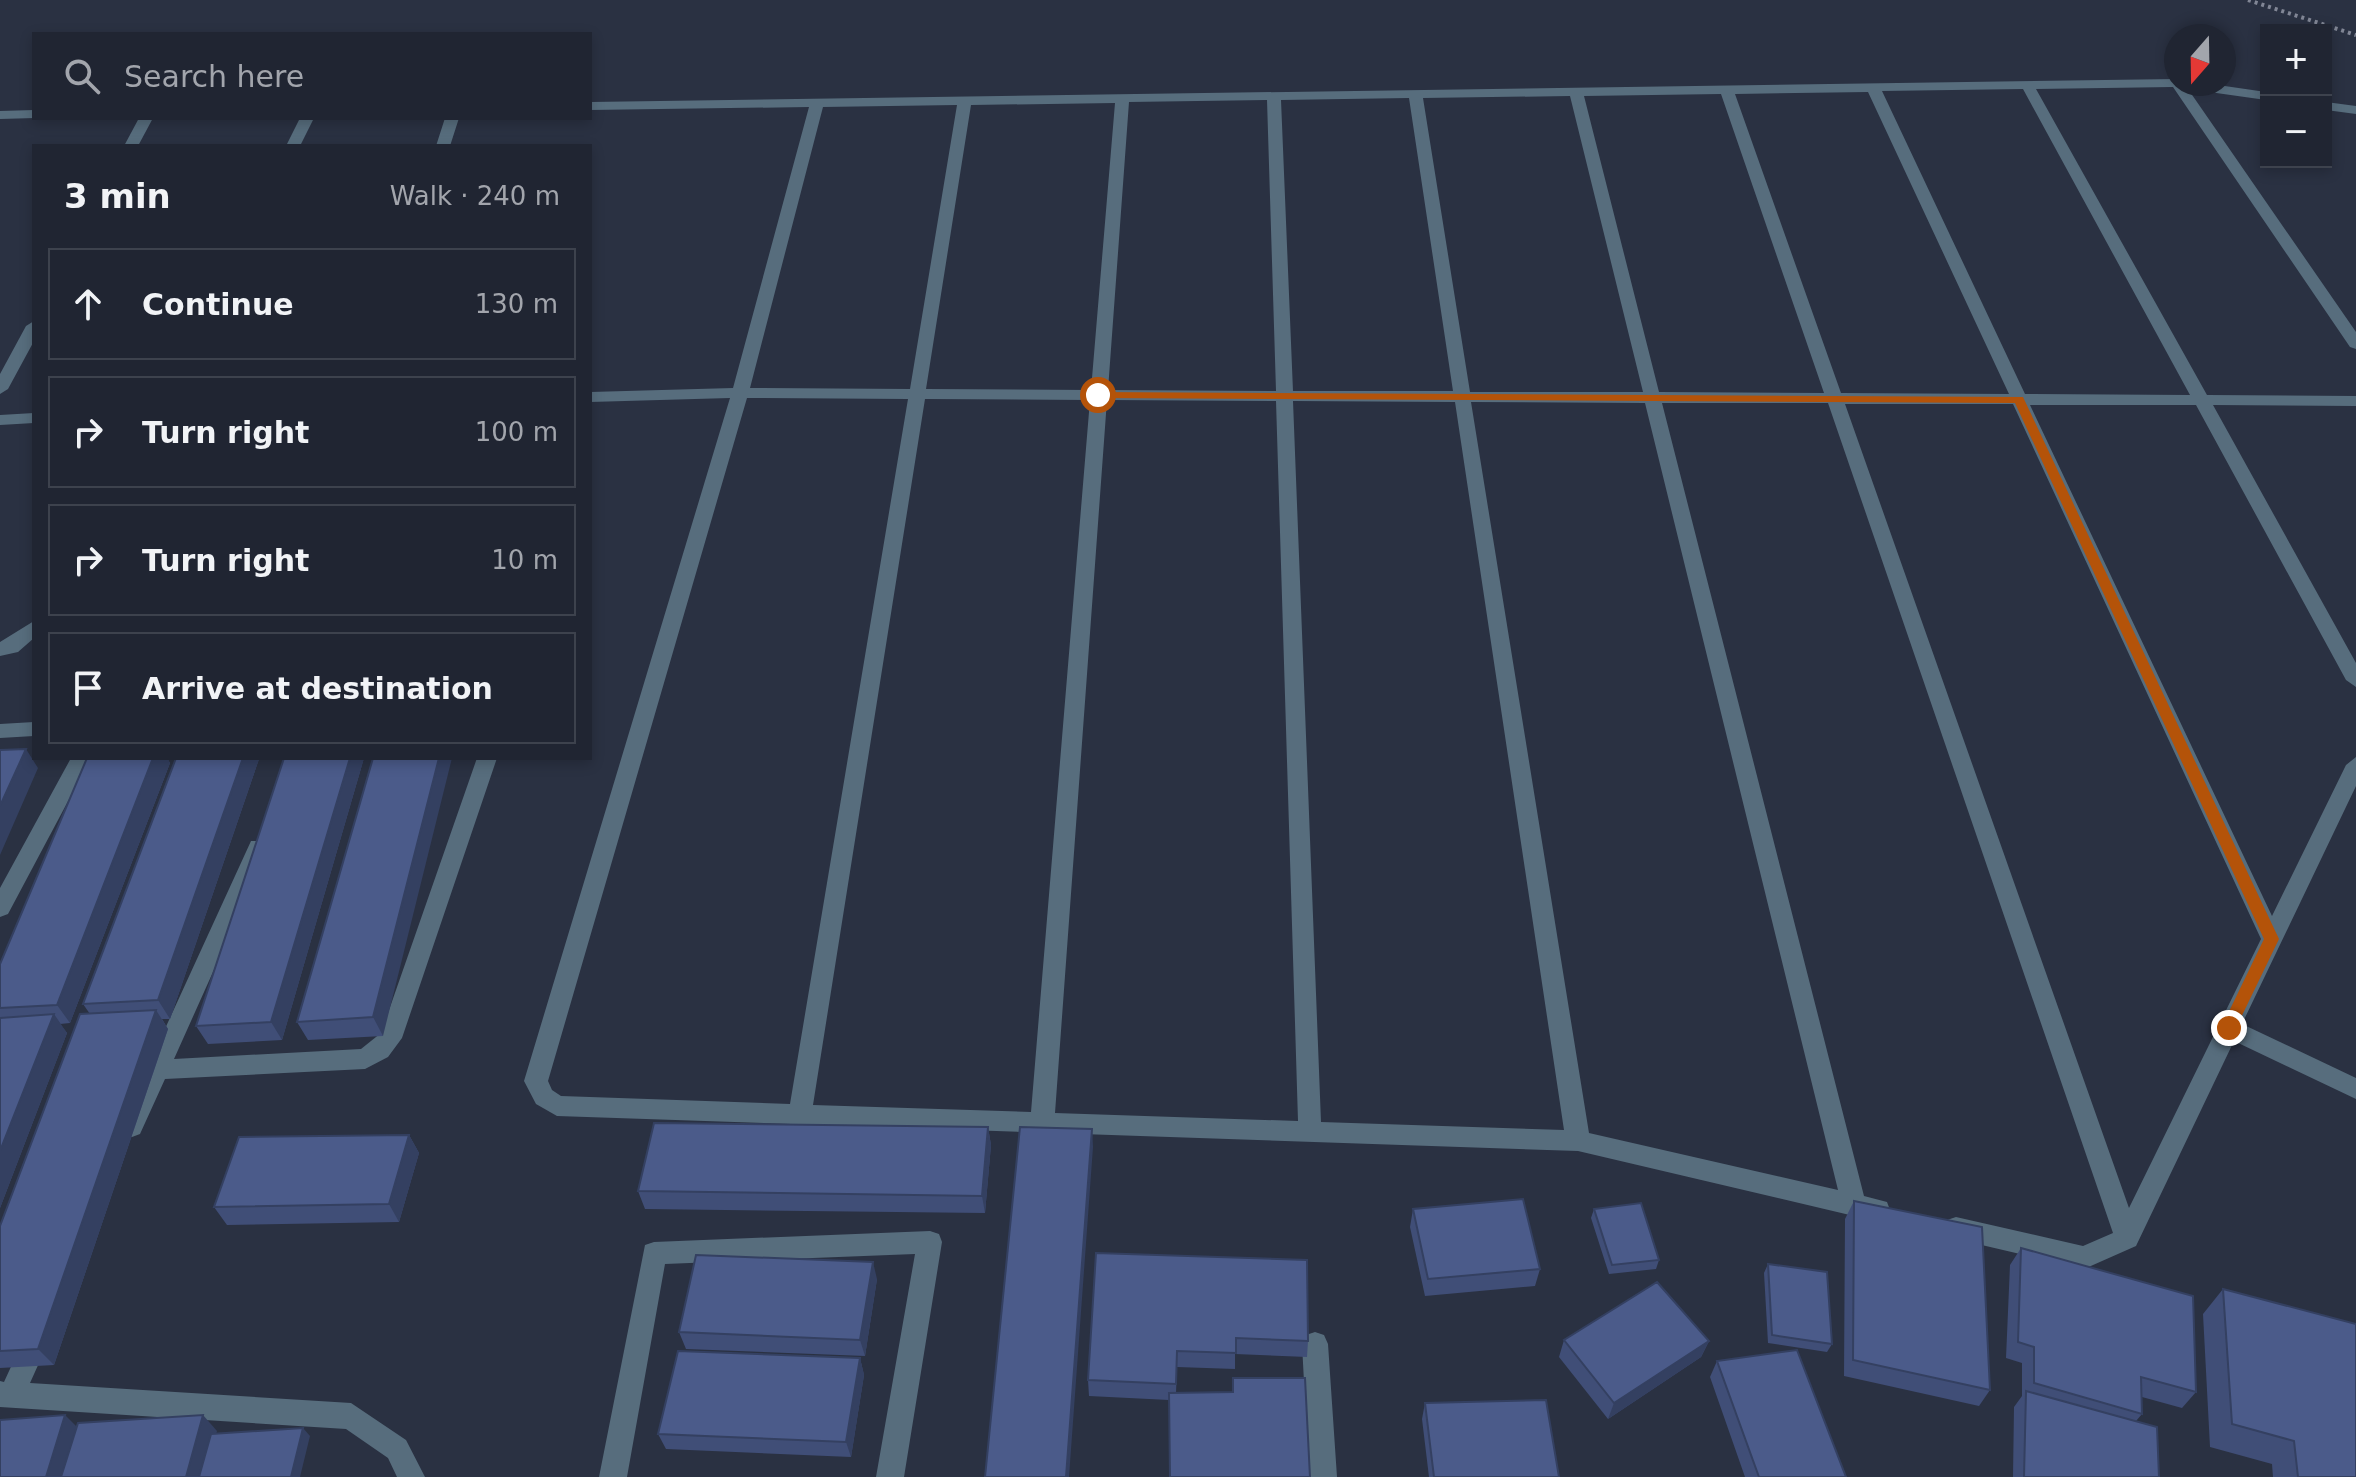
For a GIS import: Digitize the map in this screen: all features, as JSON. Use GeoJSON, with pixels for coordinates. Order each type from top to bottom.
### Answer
{"type":"FeatureCollection","features":[{"type":"Feature","properties":{"kind":"street"},"geometry":{"type":"LineString","coordinates":[[592,106],[2164,84]]}},
{"type":"Feature","properties":{"kind":"street"},"geometry":{"type":"LineString","coordinates":[[2027,85],[2356,680]]}},
{"type":"Feature","properties":{"kind":"street"},"geometry":{"type":"LineString","coordinates":[[1873,87],[2272,939]]}},
{"type":"Feature","properties":{"kind":"street"},"geometry":{"type":"LineString","coordinates":[[1727,90],[2127,1238]]}},
{"type":"Feature","properties":{"kind":"street"},"geometry":{"type":"LineString","coordinates":[[1576,92],[1854,1205]]}},
{"type":"Feature","properties":{"kind":"street"},"geometry":{"type":"LineString","coordinates":[[2236,92],[2260,95]]}},
{"type":"Feature","properties":{"kind":"street"},"geometry":{"type":"LineString","coordinates":[[1415,94],[1578,1141]]}},
{"type":"Feature","properties":{"kind":"street"},"geometry":{"type":"LineString","coordinates":[[1274,96],[1310,1132]]}},
{"type":"Feature","properties":{"kind":"street"},"geometry":{"type":"LineString","coordinates":[[2187,96],[2356,344]]}},
{"type":"Feature","properties":{"kind":"street"},"geometry":{"type":"LineString","coordinates":[[1042,1122],[1122,98]]}},
{"type":"Feature","properties":{"kind":"street"},"geometry":{"type":"LineString","coordinates":[[800,1114],[965,101]]}},
{"type":"Feature","properties":{"kind":"street"},"geometry":{"type":"LineString","coordinates":[[817,103],[740,393],[536,1081],[544,1097],[557,1106],[1578,1141],[1900,1215]]}},
{"type":"Feature","properties":{"kind":"street"},"geometry":{"type":"LineString","coordinates":[[2332,107],[2356,110]]}},
{"type":"Feature","properties":{"kind":"street"},"geometry":{"type":"LineString","coordinates":[[0,115],[32,114]]}},
{"type":"Feature","properties":{"kind":"street"},"geometry":{"type":"LineString","coordinates":[[132,144],[145,120]]}},
{"type":"Feature","properties":{"kind":"street"},"geometry":{"type":"LineString","coordinates":[[294,144],[306,120]]}},
{"type":"Feature","properties":{"kind":"street"},"geometry":{"type":"LineString","coordinates":[[444,144],[451,120]]}},
{"type":"Feature","properties":{"kind":"street"},"geometry":{"type":"LineString","coordinates":[[0,389],[32,330]]}},
{"type":"Feature","properties":{"kind":"street"},"geometry":{"type":"LineString","coordinates":[[592,397],[917,393],[2356,401]]}},
{"type":"Feature","properties":{"kind":"street"},"geometry":{"type":"LineString","coordinates":[[0,420],[32,418]]}},
{"type":"Feature","properties":{"kind":"street"},"geometry":{"type":"LineString","coordinates":[[0,649],[11,647],[32,630]]}},
{"type":"Feature","properties":{"kind":"street"},"geometry":{"type":"LineString","coordinates":[[0,731],[32,729]]}},
{"type":"Feature","properties":{"kind":"street"},"geometry":{"type":"LineString","coordinates":[[0,908],[80,760]]}},
{"type":"Feature","properties":{"kind":"street"},"geometry":{"type":"LineString","coordinates":[[157,1070],[365,1059],[380,1050],[391,1038],[486,760]]}},
{"type":"Feature","properties":{"kind":"street"},"geometry":{"type":"LineString","coordinates":[[1931,1222],[2084,1258],[2127,1238],[2356,765]]}},
{"type":"Feature","properties":{"kind":"street"},"geometry":{"type":"LineString","coordinates":[[119,1155],[266,829]]}},
{"type":"Feature","properties":{"kind":"street"},"geometry":{"type":"LineString","coordinates":[[2229,1028],[2356,1089]]}},
{"type":"Feature","properties":{"kind":"street"},"geometry":{"type":"LineString","coordinates":[[613,1477],[654,1253],[930,1242],[890,1477]]}},
{"type":"Feature","properties":{"kind":"street"},"geometry":{"type":"LineString","coordinates":[[44,1324],[6,1394],[351,1416],[397,1449],[411,1477]]}},
{"type":"Feature","properties":{"kind":"street"},"geometry":{"type":"LineString","coordinates":[[1315,1344],[1323,1477]]}},
{"type":"Feature","properties":{"kind":"path"},"geometry":{"type":"LineString","coordinates":[[2248,0],[2356,35]]}},
{"type":"Feature","properties":{"kind":"building"},"geometry":{"type":"Polygon","coordinates":[[[26,749],[0,806],[0,750],[26,749]]]}},
{"type":"Feature","properties":{"kind":"building"},"geometry":{"type":"Polygon","coordinates":[[[86,760],[152,760],[57,1005],[0,1008],[0,964],[86,760]]]}},
{"type":"Feature","properties":{"kind":"building"},"geometry":{"type":"Polygon","coordinates":[[[175,760],[242,760],[158,1000],[83,1004],[175,760]]]}},
{"type":"Feature","properties":{"kind":"building"},"geometry":{"type":"Polygon","coordinates":[[[283,760],[349,760],[271,1022],[196,1026],[283,760]]]}},
{"type":"Feature","properties":{"kind":"building"},"geometry":{"type":"Polygon","coordinates":[[[372,760],[438,760],[373,1017],[297,1022],[372,760]]]}},
{"type":"Feature","properties":{"kind":"building"},"geometry":{"type":"Polygon","coordinates":[[[156,1010],[38,1349],[0,1351],[0,1226],[80,1014],[156,1010]]]}},
{"type":"Feature","properties":{"kind":"building"},"geometry":{"type":"Polygon","coordinates":[[[54,1014],[0,1151],[0,1018],[54,1014]]]}},
{"type":"Feature","properties":{"kind":"building"},"geometry":{"type":"Polygon","coordinates":[[[654,1123],[988,1127],[982,1196],[638,1191],[654,1123]]]}},
{"type":"Feature","properties":{"kind":"building"},"geometry":{"type":"Polygon","coordinates":[[[1020,1127],[1092,1129],[1066,1477],[985,1477],[1020,1127]]]}},
{"type":"Feature","properties":{"kind":"building"},"geometry":{"type":"Polygon","coordinates":[[[409,1135],[389,1204],[214,1207],[239,1137],[409,1135]]]}},
{"type":"Feature","properties":{"kind":"building"},"geometry":{"type":"Polygon","coordinates":[[[1523,1199],[1540,1269],[1428,1279],[1413,1209],[1523,1199]]]}},
{"type":"Feature","properties":{"kind":"building"},"geometry":{"type":"Polygon","coordinates":[[[1854,1201],[1982,1227],[1990,1390],[1853,1360],[1854,1201]]]}},
{"type":"Feature","properties":{"kind":"building"},"geometry":{"type":"Polygon","coordinates":[[[1641,1203],[1659,1260],[1612,1265],[1594,1209],[1641,1203]]]}},
{"type":"Feature","properties":{"kind":"building"},"geometry":{"type":"Polygon","coordinates":[[[2021,1248],[2193,1296],[2196,1392],[2141,1377],[2142,1414],[2034,1383],[2034,1347],[2018,1342],[2021,1248]]]}},
{"type":"Feature","properties":{"kind":"building"},"geometry":{"type":"Polygon","coordinates":[[[1096,1253],[1307,1260],[1308,1341],[1236,1338],[1236,1353],[1177,1351],[1176,1384],[1088,1380],[1096,1253]]]}},
{"type":"Feature","properties":{"kind":"building"},"geometry":{"type":"Polygon","coordinates":[[[696,1255],[873,1262],[860,1340],[679,1332],[696,1255]]]}},
{"type":"Feature","properties":{"kind":"building"},"geometry":{"type":"Polygon","coordinates":[[[1768,1264],[1827,1272],[1832,1344],[1772,1335],[1768,1264]]]}},
{"type":"Feature","properties":{"kind":"building"},"geometry":{"type":"Polygon","coordinates":[[[1657,1282],[1709,1341],[1614,1403],[1564,1340],[1657,1282]]]}},
{"type":"Feature","properties":{"kind":"building"},"geometry":{"type":"Polygon","coordinates":[[[2223,1289],[2356,1324],[2356,1477],[2298,1477],[2294,1441],[2232,1424],[2223,1289]]]}},
{"type":"Feature","properties":{"kind":"building"},"geometry":{"type":"Polygon","coordinates":[[[1797,1350],[1846,1477],[1759,1477],[1717,1361],[1797,1350]]]}},
{"type":"Feature","properties":{"kind":"building"},"geometry":{"type":"Polygon","coordinates":[[[678,1351],[860,1358],[846,1442],[658,1434],[678,1351]]]}},
{"type":"Feature","properties":{"kind":"building"},"geometry":{"type":"Polygon","coordinates":[[[1233,1378],[1305,1378],[1310,1477],[1170,1477],[1169,1393],[1233,1392],[1233,1378]]]}},
{"type":"Feature","properties":{"kind":"building"},"geometry":{"type":"Polygon","coordinates":[[[2026,1391],[2157,1427],[2159,1477],[2024,1477],[2026,1391]]]}},
{"type":"Feature","properties":{"kind":"building"},"geometry":{"type":"Polygon","coordinates":[[[1546,1400],[1559,1477],[1434,1477],[1425,1403],[1546,1400]]]}},
{"type":"Feature","properties":{"kind":"building"},"geometry":{"type":"Polygon","coordinates":[[[65,1415],[46,1477],[0,1477],[0,1420],[65,1415]]]}},
{"type":"Feature","properties":{"kind":"building"},"geometry":{"type":"Polygon","coordinates":[[[203,1415],[186,1477],[61,1477],[78,1423],[203,1415]]]}},
{"type":"Feature","properties":{"kind":"building"},"geometry":{"type":"Polygon","coordinates":[[[303,1428],[291,1477],[199,1477],[211,1434],[303,1428]]]}},
{"type":"Feature","properties":{"kind":"route"},"geometry":{"type":"LineString","coordinates":[[1098,395],[2019,400],[2272,939],[2229,1028]]}}]}
